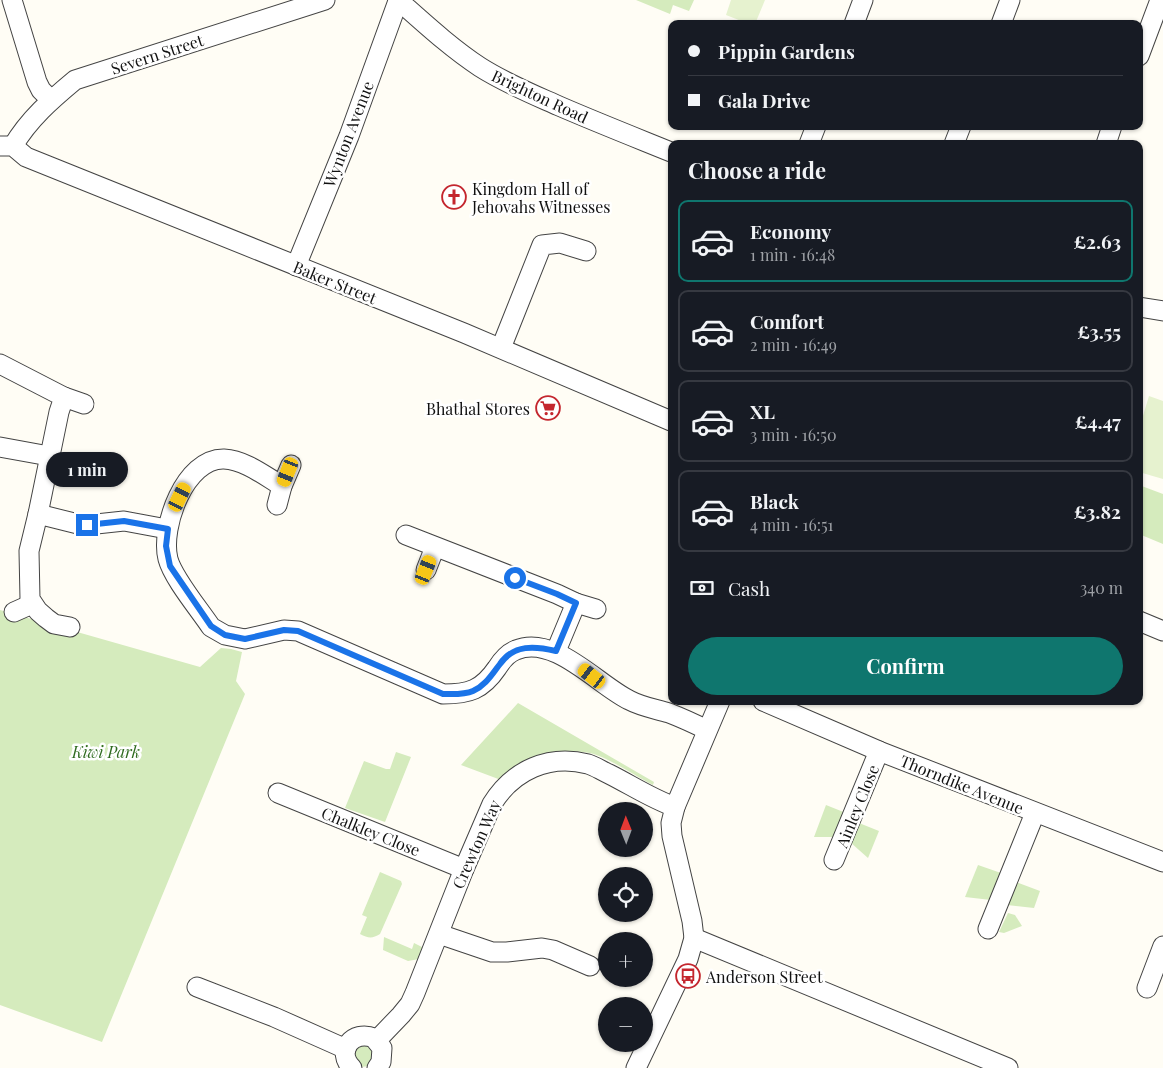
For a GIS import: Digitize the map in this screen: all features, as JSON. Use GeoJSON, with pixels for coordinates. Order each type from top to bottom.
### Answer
{"type":"FeatureCollection","features":[{"type":"Feature","properties":{"kind":"street"},"geometry":{"type":"LineString","coordinates":[[12,0],[37,82],[50,100]]}},
{"type":"Feature","properties":{"kind":"street","name":"Severn Street"},"geometry":{"type":"LineString","coordinates":[[7,146],[50,100],[75,80],[325,0]]}},
{"type":"Feature","properties":{"kind":"street","name":"Brighton Road"},"geometry":{"type":"LineString","coordinates":[[398,0],[458,50],[496,76],[518,88],[668,151]]}},
{"type":"Feature","properties":{"kind":"street","name":"Wynton Avenue"},"geometry":{"type":"LineString","coordinates":[[296,266],[348,136],[398,0]]}},
{"type":"Feature","properties":{"kind":"street"},"geometry":{"type":"LineString","coordinates":[[856,20],[863,0]]}},
{"type":"Feature","properties":{"kind":"street"},"geometry":{"type":"LineString","coordinates":[[1002,20],[1010,0]]}},
{"type":"Feature","properties":{"kind":"street"},"geometry":{"type":"LineString","coordinates":[[1143,45],[1160,0]]}},
{"type":"Feature","properties":{"kind":"street","name":"Baker Street"},"geometry":{"type":"LineString","coordinates":[[7,146],[26,157],[501,348],[668,420]]}},
{"type":"Feature","properties":{"kind":"street"},"geometry":{"type":"LineString","coordinates":[[501,348],[542,244],[560,243],[586,251]]}},
{"type":"Feature","properties":{"kind":"street"},"geometry":{"type":"LineString","coordinates":[[1143,308],[1163,311]]}},
{"type":"Feature","properties":{"kind":"street"},"geometry":{"type":"LineString","coordinates":[[0,364],[64,397],[84,404]]}},
{"type":"Feature","properties":{"kind":"street"},"geometry":{"type":"LineString","coordinates":[[64,397],[59,412],[29,551],[30,599],[32,604],[54,624],[70,627]]}},
{"type":"Feature","properties":{"kind":"street"},"geometry":{"type":"LineString","coordinates":[[0,447],[49,456]]}},
{"type":"Feature","properties":{"kind":"street"},"geometry":{"type":"LineString","coordinates":[[282,486],[241,463],[223,459],[207,462],[197,468],[186,482],[172,515],[168,529],[168,557],[174,574],[211,626],[225,635],[245,639],[278,631],[298,631],[443,694],[463,694],[473,691],[490,679],[506,656],[517,649],[533,648],[556,651],[627,699],[677,716],[708,730]]}},
{"type":"Feature","properties":{"kind":"street"},"geometry":{"type":"LineString","coordinates":[[277,504],[291,465]]}},
{"type":"Feature","properties":{"kind":"street"},"geometry":{"type":"LineString","coordinates":[[38,514],[78,524],[124,521],[168,529]]}},
{"type":"Feature","properties":{"kind":"street"},"geometry":{"type":"LineString","coordinates":[[406,536],[551,591],[576,603],[596,609]]}},
{"type":"Feature","properties":{"kind":"street"},"geometry":{"type":"LineString","coordinates":[[426,570],[435,547]]}},
{"type":"Feature","properties":{"kind":"street"},"geometry":{"type":"LineString","coordinates":[[556,651],[576,603]]}},
{"type":"Feature","properties":{"kind":"street"},"geometry":{"type":"LineString","coordinates":[[14,612],[32,604]]}},
{"type":"Feature","properties":{"kind":"street"},"geometry":{"type":"LineString","coordinates":[[1143,623],[1163,631]]}},
{"type":"Feature","properties":{"kind":"street"},"geometry":{"type":"LineString","coordinates":[[636,1068],[688,959],[694,938],[692,920],[672,836],[671,823],[675,807],[718,705]]}},
{"type":"Feature","properties":{"kind":"street","name":"Thorndike Avenue"},"geometry":{"type":"LineString","coordinates":[[772,705],[879,751],[1163,862]]}},
{"type":"Feature","properties":{"kind":"street","name":"Ainley Close"},"geometry":{"type":"LineString","coordinates":[[834,860],[879,751]]}},
{"type":"Feature","properties":{"kind":"street","name":"Crewton Way"},"geometry":{"type":"LineString","coordinates":[[377,1040],[410,1004],[464,869],[497,796],[514,779],[536,765],[556,761],[588,764],[675,807]]}},
{"type":"Feature","properties":{"kind":"street","name":"Chalkley Close"},"geometry":{"type":"LineString","coordinates":[[278,793],[464,869]]}},
{"type":"Feature","properties":{"kind":"street"},"geometry":{"type":"LineString","coordinates":[[988,929],[1035,813]]}},
{"type":"Feature","properties":{"kind":"street"},"geometry":{"type":"LineString","coordinates":[[439,934],[492,952],[542,948],[556,942],[590,966]]}},
{"type":"Feature","properties":{"kind":"street"},"geometry":{"type":"LineString","coordinates":[[694,938],[1008,1068]]}},
{"type":"Feature","properties":{"kind":"street"},"geometry":{"type":"LineString","coordinates":[[1147,988],[1163,946]]}},
{"type":"Feature","properties":{"kind":"street"},"geometry":{"type":"LineString","coordinates":[[197,987],[274,1017],[346,1049]]}},
{"type":"Feature","properties":{"kind":"street"},"geometry":{"type":"LineString","coordinates":[[352,1068],[346,1059],[346,1049],[350,1041],[361,1035],[370,1036],[377,1040],[382,1048],[381,1062],[377,1068]]}},
{"type":"Feature","properties":{"kind":"green space"},"geometry":{"type":"Polygon","coordinates":[[[636,0],[694,0],[689,11],[673,5],[670,14],[636,0]]]}},
{"type":"Feature","properties":{"kind":"green space"},"geometry":{"type":"Polygon","coordinates":[[[731,0],[765,0],[757,20],[739,20],[726,15],[731,0]]]}},
{"type":"Feature","properties":{"kind":"green space"},"geometry":{"type":"Polygon","coordinates":[[[1149,396],[1163,401],[1163,479],[1143,473],[1143,416],[1149,396]]]}},
{"type":"Feature","properties":{"kind":"green space"},"geometry":{"type":"Polygon","coordinates":[[[1143,486],[1163,494],[1163,544],[1143,536],[1143,486]]]}},
{"type":"Feature","properties":{"kind":"green space","name":"Kiwi Park"},"geometry":{"type":"Polygon","coordinates":[[[0,610],[200,667],[221,648],[242,652],[236,681],[245,694],[102,1042],[0,1005],[0,610]]]}},
{"type":"Feature","properties":{"kind":"green space"},"geometry":{"type":"Polygon","coordinates":[[[518,703],[654,782],[653,785],[605,758],[577,751],[553,753],[531,760],[501,780],[461,765],[518,703]]]}},
{"type":"Feature","properties":{"kind":"green space"},"geometry":{"type":"Polygon","coordinates":[[[396,752],[411,757],[385,822],[345,808],[364,761],[390,769],[396,752]]]}},
{"type":"Feature","properties":{"kind":"green space"},"geometry":{"type":"Polygon","coordinates":[[[826,805],[846,813],[837,837],[814,837],[826,805]]]}},
{"type":"Feature","properties":{"kind":"green space"},"geometry":{"type":"Polygon","coordinates":[[[859,823],[879,831],[868,858],[850,842],[859,823]]]}},
{"type":"Feature","properties":{"kind":"green space"},"geometry":{"type":"Polygon","coordinates":[[[978,865],[1001,873],[991,900],[965,897],[978,865]]]}},
{"type":"Feature","properties":{"kind":"green space"},"geometry":{"type":"Polygon","coordinates":[[[380,872],[401,881],[402,884],[380,934],[375,937],[368,937],[360,934],[367,917],[362,915],[380,872]]]}},
{"type":"Feature","properties":{"kind":"green space"},"geometry":{"type":"Polygon","coordinates":[[[1016,882],[1040,891],[1034,908],[1007,905],[1016,882]]]}},
{"type":"Feature","properties":{"kind":"green space"},"geometry":{"type":"Polygon","coordinates":[[[1008,913],[1015,915],[1022,926],[1004,933],[999,932],[1008,913]]]}},
{"type":"Feature","properties":{"kind":"green space"},"geometry":{"type":"Polygon","coordinates":[[[384,937],[412,949],[414,943],[424,948],[419,959],[408,961],[383,950],[384,937]]]}},
{"type":"Feature","properties":{"kind":"green space"},"geometry":{"type":"Polygon","coordinates":[[[361,1042],[376,1049],[369,1066],[361,1067],[356,1064],[353,1049],[361,1042]]]}},
{"type":"Feature","properties":{"kind":"place","name":"Kingdom Hall of Jehovahs Witnesses"},"geometry":{"type":"Point","coordinates":[454,197]}},
{"type":"Feature","properties":{"kind":"place","name":"Bhathal Stores"},"geometry":{"type":"Point","coordinates":[548,408]}},
{"type":"Feature","properties":{"kind":"place","name":"Anderson Street"},"geometry":{"type":"Point","coordinates":[688,976]}},
{"type":"Feature","properties":{"kind":"route"},"geometry":{"type":"LineString","coordinates":[[87,525],[124,521],[168,529],[166,546],[170,566],[174,574],[211,626],[225,635],[245,639],[284,630],[298,631],[443,694],[463,694],[473,691],[490,679],[506,656],[517,649],[544,648],[556,651],[576,603],[515,578]]}}]}
